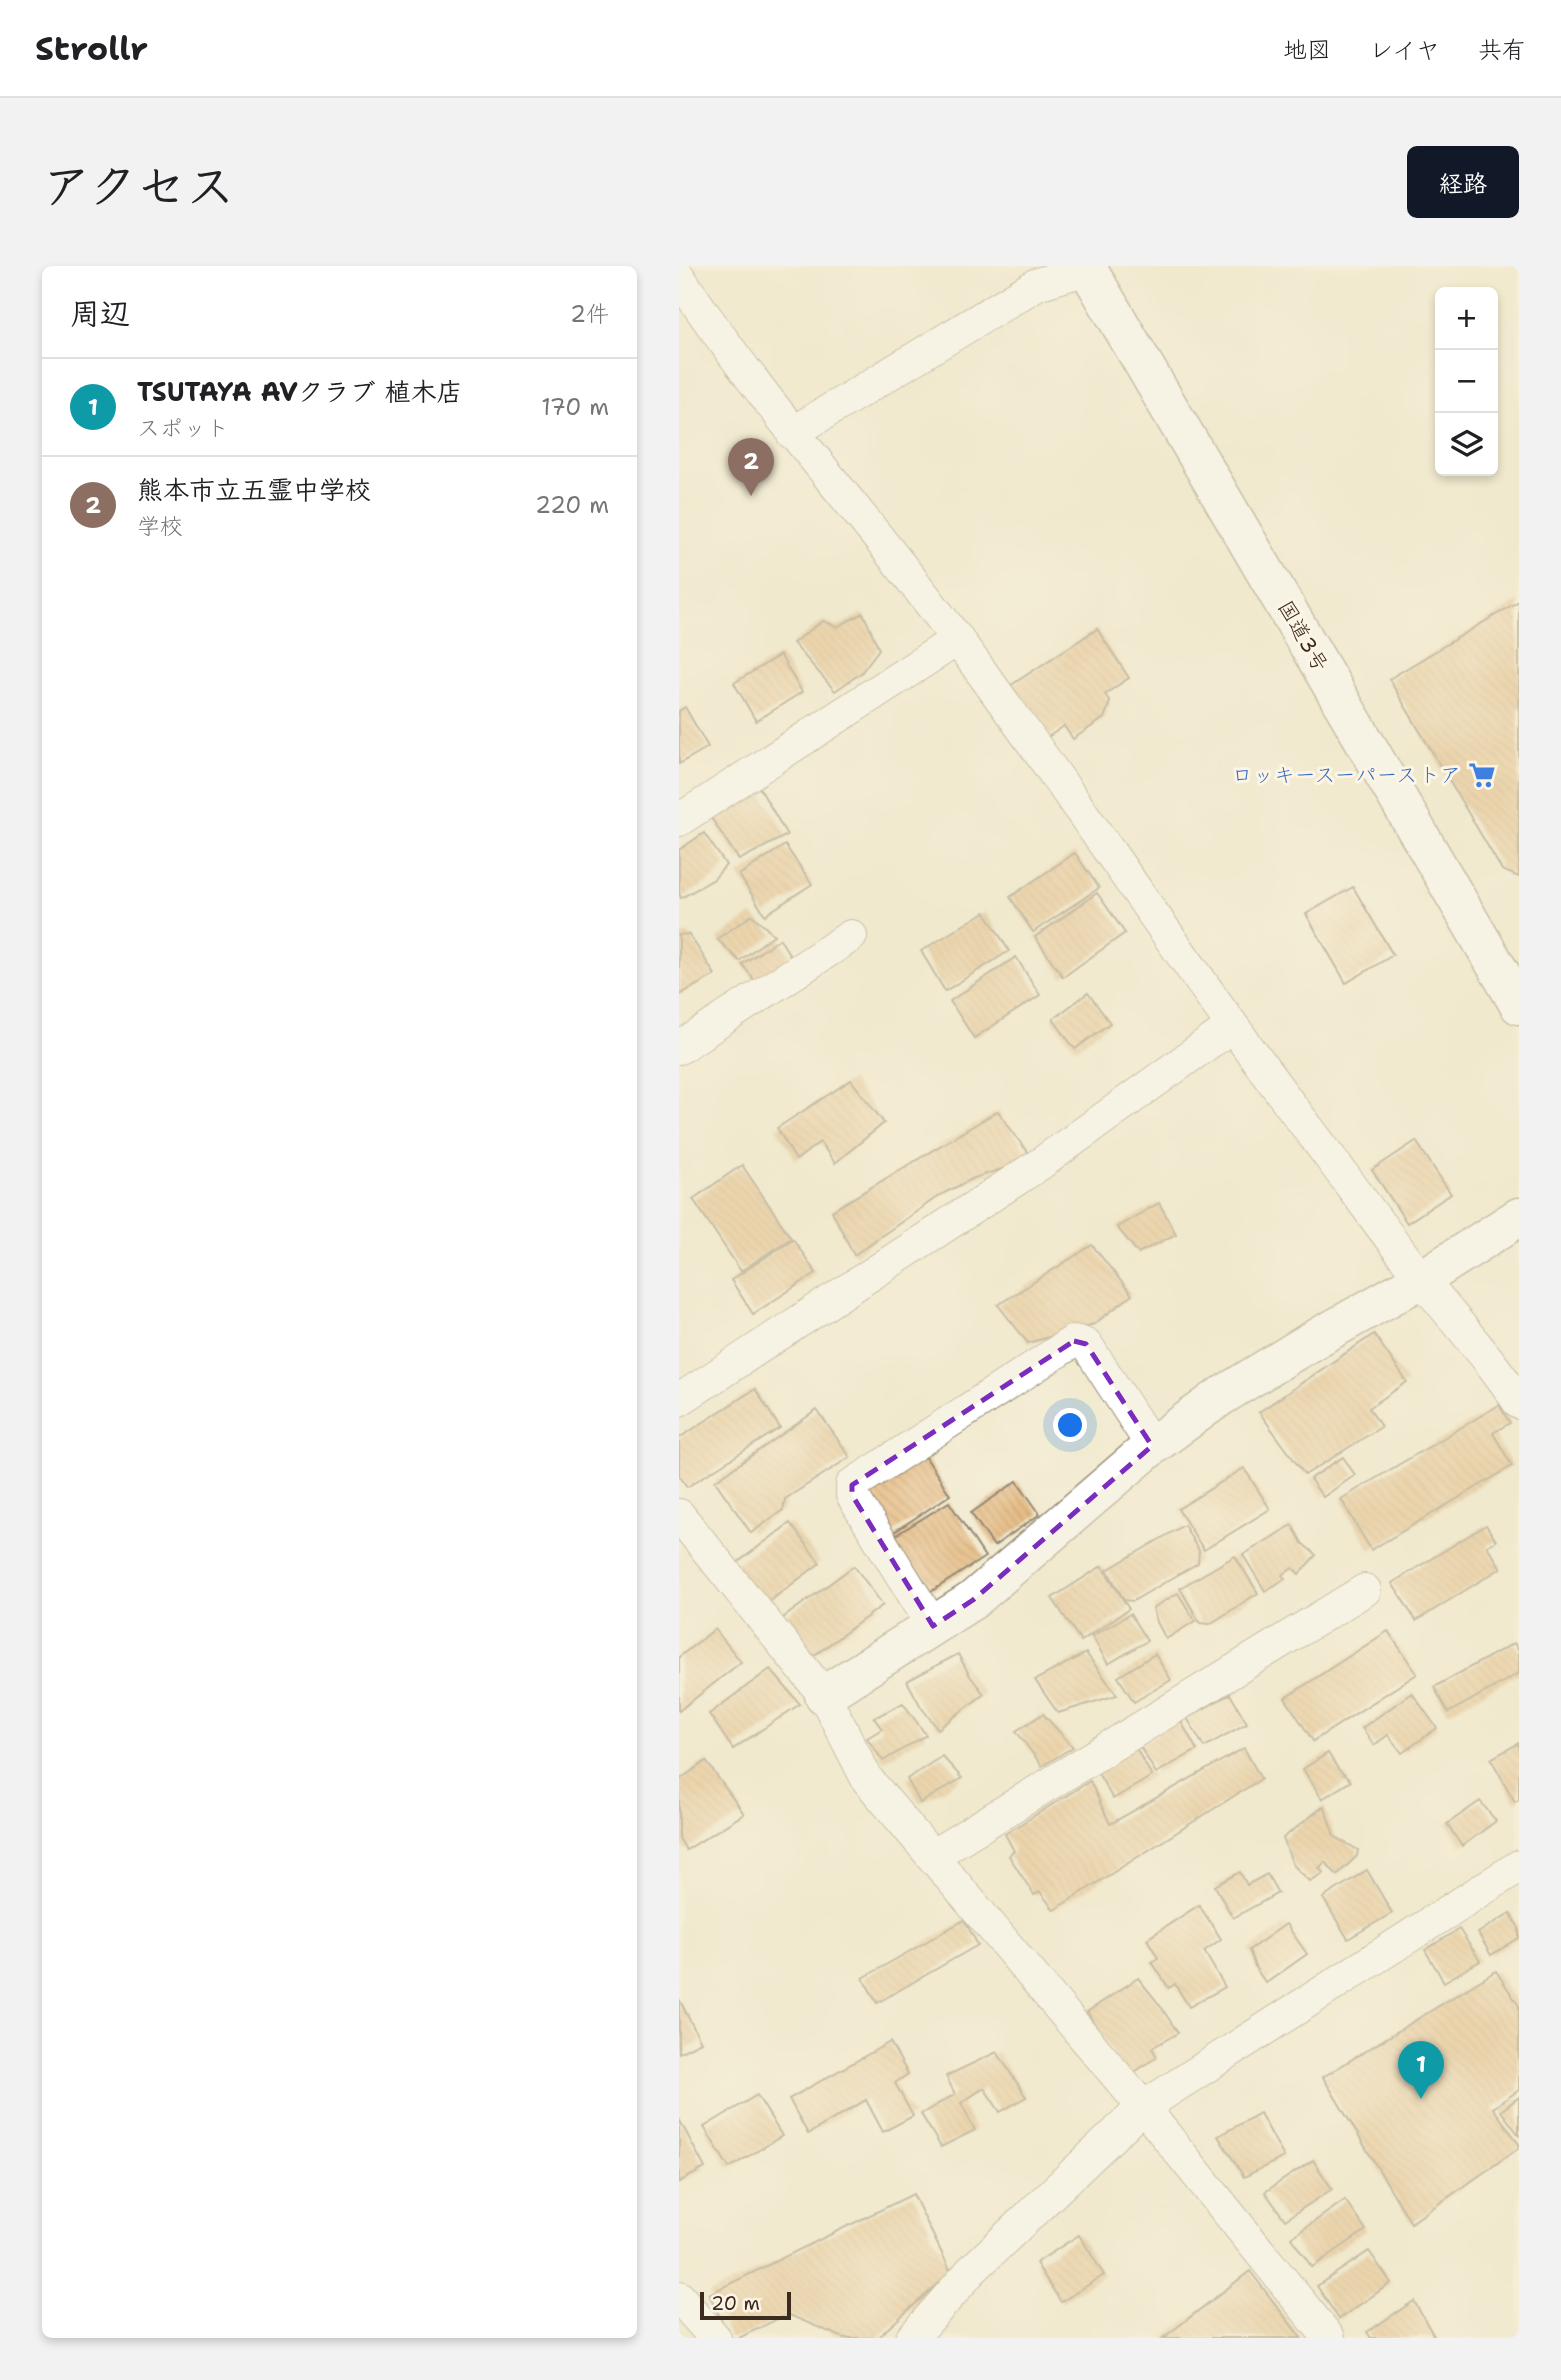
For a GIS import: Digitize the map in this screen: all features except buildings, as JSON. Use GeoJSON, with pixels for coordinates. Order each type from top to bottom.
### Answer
{"type":"FeatureCollection","features":[{"type":"Feature","properties":{"kind":"main road","name":"国道3号"},"geometry":{"type":"LineString","coordinates":[[1087,267],[1519,1005]]}},
{"type":"Feature","properties":{"kind":"main road"},"geometry":{"type":"LineString","coordinates":[[824,1695],[973,1600],[1153,1446],[1220,1397],[1422,1279],[1519,1217]]}},
{"type":"Feature","properties":{"kind":"street"},"geometry":{"type":"LineString","coordinates":[[792,433],[1037,284],[1087,267]]}},
{"type":"Feature","properties":{"kind":"street"},"geometry":{"type":"LineString","coordinates":[[679,277],[792,433],[901,563],[958,639],[1231,1027],[1519,1403]]}},
{"type":"Feature","properties":{"kind":"street"},"geometry":{"type":"LineString","coordinates":[[679,820],[958,639]]}},
{"type":"Feature","properties":{"kind":"street"},"geometry":{"type":"LineString","coordinates":[[679,1048],[851,936]]}},
{"type":"Feature","properties":{"kind":"street"},"geometry":{"type":"LineString","coordinates":[[679,1400],[1040,1164],[1231,1027]]}},
{"type":"Feature","properties":{"kind":"street"},"geometry":{"type":"LineString","coordinates":[[933,1626],[852,1495],[852,1485],[1074,1341],[1086,1344],[1153,1446]]}},
{"type":"Feature","properties":{"kind":"street"},"geometry":{"type":"LineString","coordinates":[[679,1515],[824,1695],[867,1779],[1143,2107],[1329,2338]]}},
{"type":"Feature","properties":{"kind":"street"},"geometry":{"type":"LineString","coordinates":[[932,1856],[1365,1590]]}},
{"type":"Feature","properties":{"kind":"street"},"geometry":{"type":"LineString","coordinates":[[912,2338],[971,2271],[1143,2107],[1519,1866]]}},
{"type":"Feature","properties":{"kind":"street"},"geometry":{"type":"LineString","coordinates":[[679,2297],[715,2338]]}},
{"type":"Feature","properties":{"kind":"highlighted area"},"geometry":{"type":"Polygon","coordinates":[[[1074,1341],[1086,1344],[1152,1446],[973,1600],[933,1626],[852,1495],[852,1485],[1074,1341]]]}},
{"type":"Feature","properties":{"kind":"place","name":"熊本市立五霊中学校"},"geometry":{"type":"Point","coordinates":[751,496]}},
{"type":"Feature","properties":{"kind":"place","name":"ロッキースーパーストア"},"geometry":{"type":"Point","coordinates":[1482,775]}},
{"type":"Feature","properties":{"kind":"place","name":"TSUTAYA AVクラブ 植木店"},"geometry":{"type":"Point","coordinates":[1421,2099]}}]}
